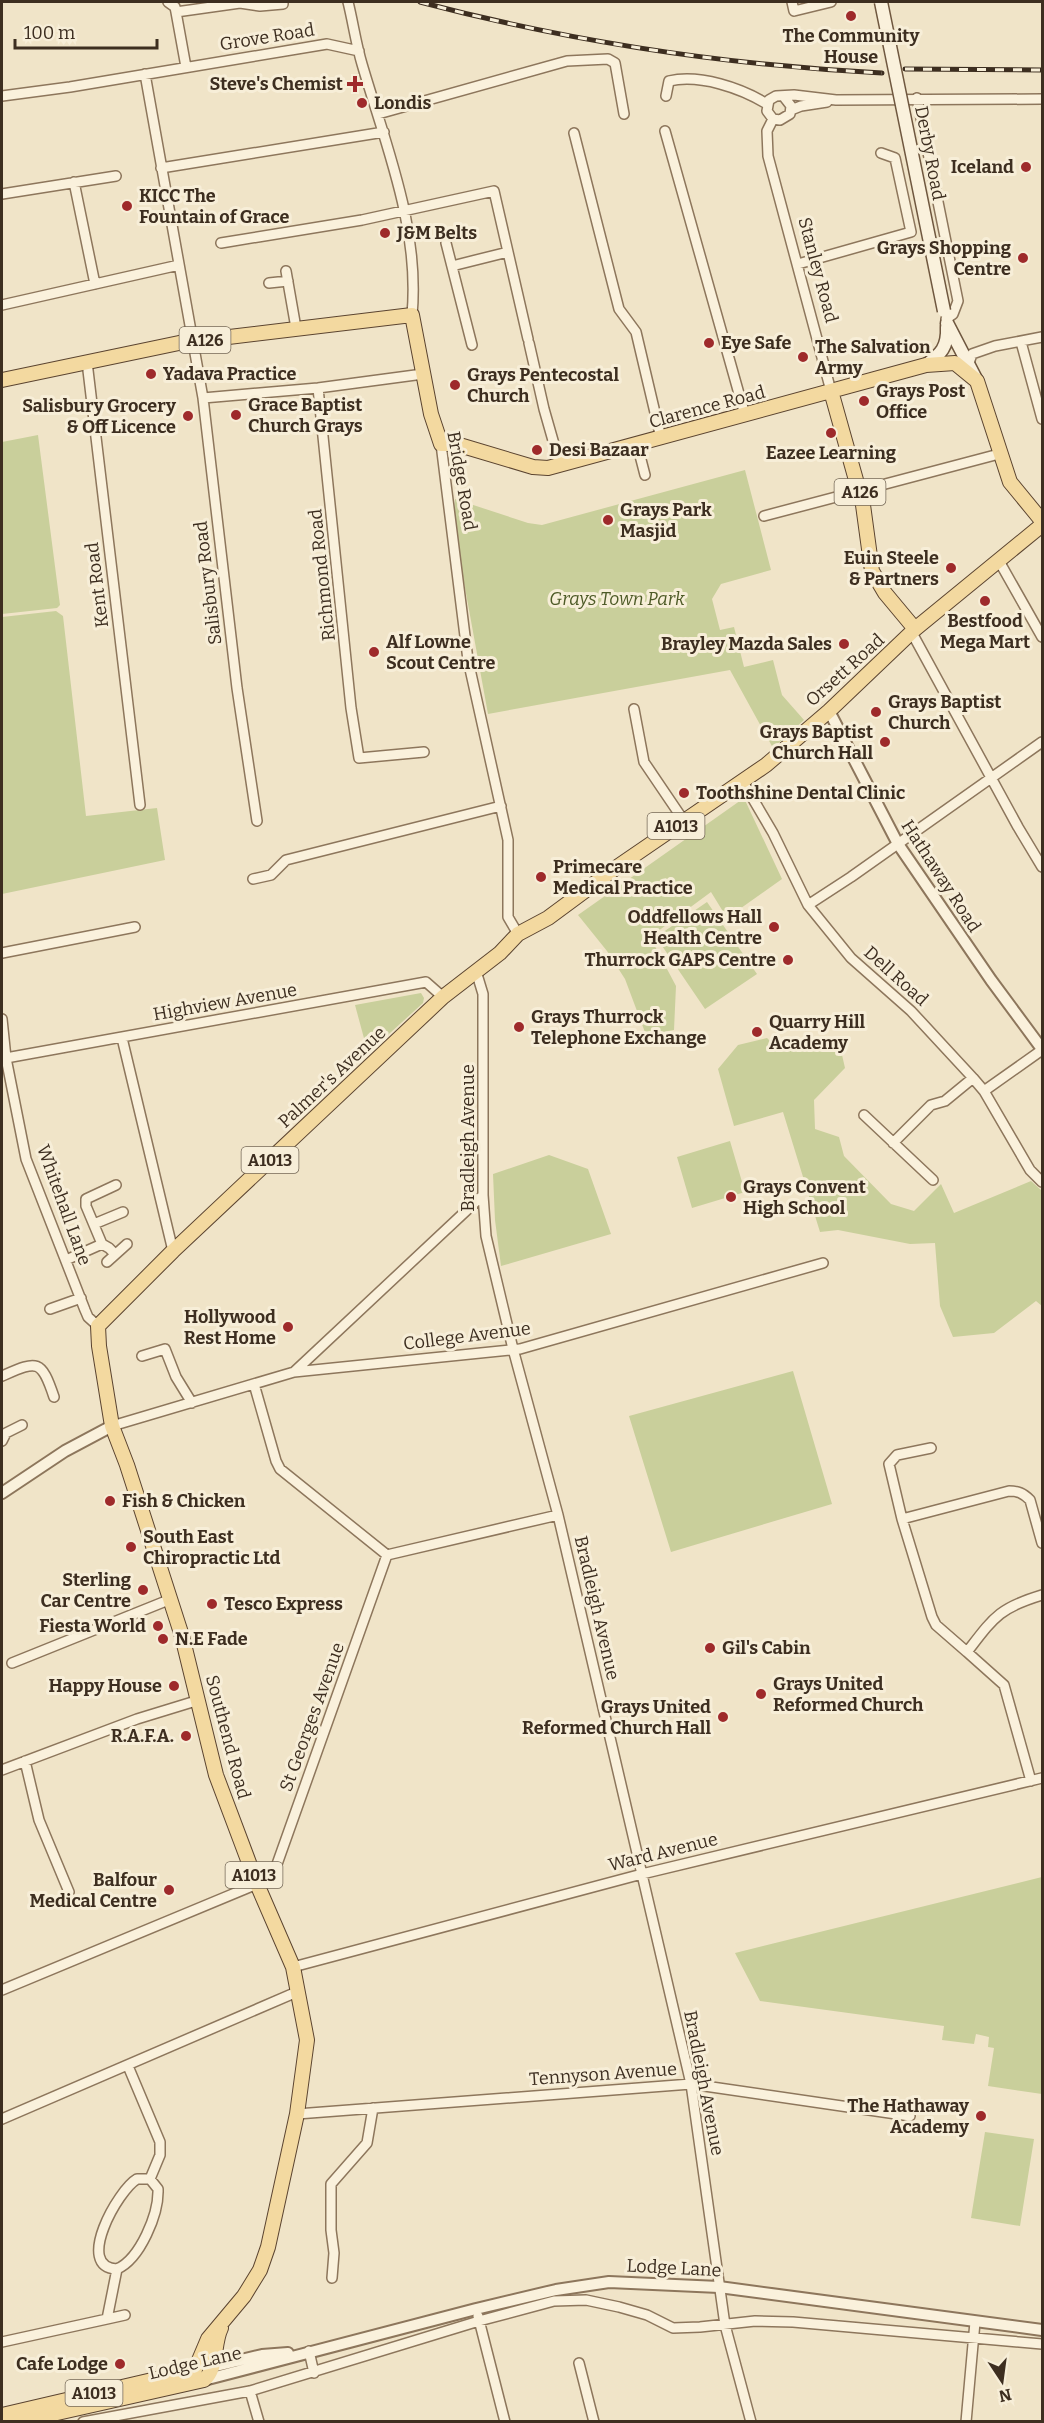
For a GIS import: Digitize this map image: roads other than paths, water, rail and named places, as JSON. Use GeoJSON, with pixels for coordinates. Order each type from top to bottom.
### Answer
{"type":"FeatureCollection","features":[{"type":"Feature","properties":{"kind":"main road","name":"Derby Road"},"geometry":{"type":"LineString","coordinates":[[881,2],[946,318],[948,339],[945,348],[926,365]]}},
{"type":"Feature","properties":{"kind":"main road","name":"A126"},"geometry":{"type":"LineString","coordinates":[[2,380],[192,341],[412,315]]}},
{"type":"Feature","properties":{"kind":"main road","name":"Bridge Road"},"geometry":{"type":"LineString","coordinates":[[412,315],[431,414],[441,444]]}},
{"type":"Feature","properties":{"kind":"main road","name":"Derby Road"},"geometry":{"type":"LineString","coordinates":[[946,318],[957,345],[977,381],[1005,471],[1016,492],[1042,523]]}},
{"type":"Feature","properties":{"kind":"main road","name":"Clarence Road"},"geometry":{"type":"LineString","coordinates":[[441,444],[464,445],[540,468],[560,465],[926,365],[955,363],[977,381]]}},
{"type":"Feature","properties":{"kind":"main road","name":"Stanley Road"},"geometry":{"type":"LineString","coordinates":[[831,391],[860,491],[872,570],[885,593],[913,631]]}},
{"type":"Feature","properties":{"kind":"main road","name":"Orsett Road"},"geometry":{"type":"LineString","coordinates":[[518,934],[548,918],[766,765],[829,711],[913,631],[1042,523]]}},
{"type":"Feature","properties":{"kind":"main road","name":"Palmer's Avenue"},"geometry":{"type":"LineString","coordinates":[[98,1326],[173,1251],[443,997],[500,953],[518,934]]}},
{"type":"Feature","properties":{"kind":"main road","name":"Southend Road"},"geometry":{"type":"LineString","coordinates":[[98,1326],[112,1426],[171,1599],[199,1700],[216,1775],[257,1884],[293,1967],[307,2040],[297,2114],[268,2247],[260,2270],[225,2321],[208,2339],[197,2365],[188,2372]]}},
{"type":"Feature","properties":{"kind":"main road","name":"Southend Road"},"geometry":{"type":"LineString","coordinates":[[204,2380],[212,2367],[216,2342],[225,2321]]}},
{"type":"Feature","properties":{"kind":"main road"},"geometry":{"type":"LineString","coordinates":[[201,2356],[205,2364],[212,2367]]}},
{"type":"Feature","properties":{"kind":"main road","name":"Lodge Lane"},"geometry":{"type":"LineString","coordinates":[[2,2415],[212,2367]]}},
{"type":"Feature","properties":{"kind":"main road","name":"Lodge Lane"},"geometry":{"type":"LineString","coordinates":[[17,2421],[204,2380]]}},
{"type":"Feature","properties":{"kind":"street"},"geometry":{"type":"LineString","coordinates":[[168,2],[175,7],[186,67]]}},
{"type":"Feature","properties":{"kind":"street"},"geometry":{"type":"LineString","coordinates":[[176,12],[240,3],[260,6],[283,4],[283,2]]}},
{"type":"Feature","properties":{"kind":"street","name":"Bridge Road"},"geometry":{"type":"LineString","coordinates":[[348,2],[359,51],[405,211],[413,279],[412,315]]}},
{"type":"Feature","properties":{"kind":"street"},"geometry":{"type":"LineString","coordinates":[[792,2],[794,11],[831,2]]}},
{"type":"Feature","properties":{"kind":"street","name":"Grove Road"},"geometry":{"type":"LineString","coordinates":[[2,96],[327,44],[359,51]]}},
{"type":"Feature","properties":{"kind":"street"},"geometry":{"type":"LineString","coordinates":[[378,114],[567,61],[608,59],[615,63],[624,114]]}},
{"type":"Feature","properties":{"kind":"street","name":"Salisbury Road"},"geometry":{"type":"LineString","coordinates":[[145,74],[203,398],[237,688],[257,821]]}},
{"type":"Feature","properties":{"kind":"street"},"geometry":{"type":"LineString","coordinates":[[666,96],[669,81],[706,82],[748,92],[767,104]]}},
{"type":"Feature","properties":{"kind":"street"},"geometry":{"type":"LineString","coordinates":[[836,100],[801,106],[791,110],[784,119],[773,119],[767,111],[767,104],[772,97],[794,95],[836,100],[1042,99]]}},
{"type":"Feature","properties":{"kind":"street"},"geometry":{"type":"LineString","coordinates":[[784,97],[790,102],[791,110]]}},
{"type":"Feature","properties":{"kind":"street"},"geometry":{"type":"LineString","coordinates":[[917,98],[958,301],[952,314],[946,318]]}},
{"type":"Feature","properties":{"kind":"street","name":"Stanley Road"},"geometry":{"type":"LineString","coordinates":[[773,119],[767,131],[768,156],[831,391]]}},
{"type":"Feature","properties":{"kind":"street"},"geometry":{"type":"LineString","coordinates":[[665,130],[745,415]]}},
{"type":"Feature","properties":{"kind":"street"},"geometry":{"type":"LineString","coordinates":[[161,168],[384,132]]}},
{"type":"Feature","properties":{"kind":"street"},"geometry":{"type":"LineString","coordinates":[[574,133],[619,309],[636,332],[661,438]]}},
{"type":"Feature","properties":{"kind":"street"},"geometry":{"type":"LineString","coordinates":[[798,264],[911,232],[895,158],[881,153]]}},
{"type":"Feature","properties":{"kind":"street"},"geometry":{"type":"LineString","coordinates":[[2,194],[116,176]]}},
{"type":"Feature","properties":{"kind":"street"},"geometry":{"type":"LineString","coordinates":[[74,182],[96,284]]}},
{"type":"Feature","properties":{"kind":"street"},"geometry":{"type":"LineString","coordinates":[[221,243],[405,211],[494,191],[544,409],[560,465]]}},
{"type":"Feature","properties":{"kind":"street"},"geometry":{"type":"LineString","coordinates":[[446,243],[472,345]]}},
{"type":"Feature","properties":{"kind":"street"},"geometry":{"type":"LineString","coordinates":[[452,266],[508,252]]}},
{"type":"Feature","properties":{"kind":"street"},"geometry":{"type":"LineString","coordinates":[[2,303],[178,265]]}},
{"type":"Feature","properties":{"kind":"street"},"geometry":{"type":"LineString","coordinates":[[269,284],[287,276],[296,328]]}},
{"type":"Feature","properties":{"kind":"street"},"geometry":{"type":"LineString","coordinates":[[969,363],[972,354],[995,346],[1042,337]]}},
{"type":"Feature","properties":{"kind":"street"},"geometry":{"type":"LineString","coordinates":[[1021,342],[1042,419]]}},
{"type":"Feature","properties":{"kind":"street","name":"Kent Road"},"geometry":{"type":"LineString","coordinates":[[87,362],[140,805]]}},
{"type":"Feature","properties":{"kind":"street"},"geometry":{"type":"LineString","coordinates":[[203,398],[318,388],[423,374]]}},
{"type":"Feature","properties":{"kind":"street","name":"Richmond Road"},"geometry":{"type":"LineString","coordinates":[[318,388],[351,708],[359,758],[424,752]]}},
{"type":"Feature","properties":{"kind":"street","name":"Bridge Road"},"geometry":{"type":"LineString","coordinates":[[441,444],[468,660],[508,840],[508,917],[518,934]]}},
{"type":"Feature","properties":{"kind":"street"},"geometry":{"type":"LineString","coordinates":[[637,444],[645,475]]}},
{"type":"Feature","properties":{"kind":"street"},"geometry":{"type":"LineString","coordinates":[[764,516],[999,454]]}},
{"type":"Feature","properties":{"kind":"street"},"geometry":{"type":"LineString","coordinates":[[999,561],[1042,637]]}},
{"type":"Feature","properties":{"kind":"street"},"geometry":{"type":"LineString","coordinates":[[913,631],[991,778],[1042,867]]}},
{"type":"Feature","properties":{"kind":"street"},"geometry":{"type":"LineString","coordinates":[[634,709],[644,762],[684,821]]}},
{"type":"Feature","properties":{"kind":"street","name":"Hathaway Road"},"geometry":{"type":"LineString","coordinates":[[829,711],[898,844],[990,980],[1042,1050]]}},
{"type":"Feature","properties":{"kind":"street"},"geometry":{"type":"LineString","coordinates":[[808,905],[1042,742]]}},
{"type":"Feature","properties":{"kind":"street","name":"Dell Road"},"geometry":{"type":"LineString","coordinates":[[743,782],[773,833],[808,905],[852,958],[911,1011],[984,1091],[1030,1170],[1042,1182]]}},
{"type":"Feature","properties":{"kind":"street"},"geometry":{"type":"LineString","coordinates":[[253,879],[271,874],[286,860],[501,806]]}},
{"type":"Feature","properties":{"kind":"street"},"geometry":{"type":"LineString","coordinates":[[2,953],[135,927]]}},
{"type":"Feature","properties":{"kind":"street","name":"Bradleigh Avenue"},"geometry":{"type":"LineString","coordinates":[[476,971],[483,994],[483,1195],[486,1236],[513,1349],[558,1515],[691,2084],[725,2325],[751,2421]]}},
{"type":"Feature","properties":{"kind":"street","name":"Highview Avenue"},"geometry":{"type":"LineString","coordinates":[[6,1058],[426,982],[443,997]]}},
{"type":"Feature","properties":{"kind":"street","name":"Whitehall Lane"},"geometry":{"type":"LineString","coordinates":[[2,1019],[6,1058],[26,1159],[88,1317],[98,1326]]}},
{"type":"Feature","properties":{"kind":"street"},"geometry":{"type":"LineString","coordinates":[[122,1038],[173,1251]]}},
{"type":"Feature","properties":{"kind":"street"},"geometry":{"type":"LineString","coordinates":[[984,1091],[1042,1050]]}},
{"type":"Feature","properties":{"kind":"street"},"geometry":{"type":"LineString","coordinates":[[893,1143],[931,1105],[945,1101],[973,1078]]}},
{"type":"Feature","properties":{"kind":"street"},"geometry":{"type":"LineString","coordinates":[[864,1115],[933,1179]]}},
{"type":"Feature","properties":{"kind":"street"},"geometry":{"type":"LineString","coordinates":[[115,1254],[102,1244],[86,1206],[86,1199],[116,1185]]}},
{"type":"Feature","properties":{"kind":"street"},"geometry":{"type":"LineString","coordinates":[[294,1372],[483,1195]]}},
{"type":"Feature","properties":{"kind":"street"},"geometry":{"type":"LineString","coordinates":[[94,1224],[123,1212]]}},
{"type":"Feature","properties":{"kind":"street"},"geometry":{"type":"LineString","coordinates":[[66,1260],[102,1244]]}},
{"type":"Feature","properties":{"kind":"street"},"geometry":{"type":"LineString","coordinates":[[107,1262],[126,1244]]}},
{"type":"Feature","properties":{"kind":"street","name":"College Avenue"},"geometry":{"type":"LineString","coordinates":[[112,1426],[294,1372],[513,1349],[823,1263]]}},
{"type":"Feature","properties":{"kind":"street"},"geometry":{"type":"LineString","coordinates":[[50,1309],[81,1299]]}},
{"type":"Feature","properties":{"kind":"street"},"geometry":{"type":"LineString","coordinates":[[142,1356],[165,1349],[176,1377],[192,1403]]}},
{"type":"Feature","properties":{"kind":"street"},"geometry":{"type":"LineString","coordinates":[[2,1376],[24,1366],[41,1367],[54,1396]]}},
{"type":"Feature","properties":{"kind":"street"},"geometry":{"type":"LineString","coordinates":[[254,1384],[280,1469],[387,1555],[558,1515]]}},
{"type":"Feature","properties":{"kind":"street"},"geometry":{"type":"LineString","coordinates":[[3,1435],[22,1425]]}},
{"type":"Feature","properties":{"kind":"street"},"geometry":{"type":"LineString","coordinates":[[2,1493],[65,1451],[112,1426]]}},
{"type":"Feature","properties":{"kind":"street"},"geometry":{"type":"LineString","coordinates":[[931,1448],[897,1455],[889,1464],[902,1519],[936,1625],[1004,1686],[1031,1781]]}},
{"type":"Feature","properties":{"kind":"street"},"geometry":{"type":"LineString","coordinates":[[902,1519],[1016,1491],[1030,1500],[1042,1543]]}},
{"type":"Feature","properties":{"kind":"street","name":"St Georges Avenue"},"geometry":{"type":"LineString","coordinates":[[257,1884],[276,1868],[387,1555]]}},
{"type":"Feature","properties":{"kind":"street"},"geometry":{"type":"LineString","coordinates":[[967,1652],[991,1622],[1004,1610],[1014,1604],[1042,1595]]}},
{"type":"Feature","properties":{"kind":"street"},"geometry":{"type":"LineString","coordinates":[[12,1663],[171,1599]]}},
{"type":"Feature","properties":{"kind":"street"},"geometry":{"type":"LineString","coordinates":[[2,1770],[137,1719],[199,1700]]}},
{"type":"Feature","properties":{"kind":"street"},"geometry":{"type":"LineString","coordinates":[[25,1761],[39,1820],[69,1892]]}},
{"type":"Feature","properties":{"kind":"street","name":"Ward Avenue"},"geometry":{"type":"LineString","coordinates":[[293,1967],[642,1874],[1042,1778]]}},
{"type":"Feature","properties":{"kind":"street"},"geometry":{"type":"LineString","coordinates":[[2,1990],[257,1884]]}},
{"type":"Feature","properties":{"kind":"street"},"geometry":{"type":"LineString","coordinates":[[2,2119],[299,1991]]}},
{"type":"Feature","properties":{"kind":"street"},"geometry":{"type":"LineString","coordinates":[[128,2066],[160,2142],[160,2155],[150,2179]]}},
{"type":"Feature","properties":{"kind":"street","name":"Tennyson Avenue"},"geometry":{"type":"LineString","coordinates":[[297,2114],[691,2084],[910,2116]]}},
{"type":"Feature","properties":{"kind":"street"},"geometry":{"type":"LineString","coordinates":[[332,2278],[334,2253],[331,2184],[367,2143],[373,2108]]}},
{"type":"Feature","properties":{"kind":"street"},"geometry":{"type":"LineString","coordinates":[[150,2179],[158,2189],[154,2215],[134,2255],[127,2264],[117,2269],[104,2266],[98,2256],[110,2213],[129,2185],[137,2180],[150,2179]]}},
{"type":"Feature","properties":{"kind":"street"},"geometry":{"type":"LineString","coordinates":[[107,2319],[117,2269]]}},
{"type":"Feature","properties":{"kind":"street","name":"Lodge Lane"},"geometry":{"type":"LineString","coordinates":[[204,2380],[476,2309],[556,2290],[609,2282],[719,2287],[1042,2330]]}},
{"type":"Feature","properties":{"kind":"street","name":"Lodge Lane"},"geometry":{"type":"LineString","coordinates":[[83,2421],[250,2391],[479,2321],[554,2301],[586,2300],[647,2315],[673,2328],[755,2321],[793,2322],[1042,2344]]}},
{"type":"Feature","properties":{"kind":"street"},"geometry":{"type":"LineString","coordinates":[[476,2309],[505,2421]]}},
{"type":"Feature","properties":{"kind":"street"},"geometry":{"type":"LineString","coordinates":[[2,2342],[125,2315]]}},
{"type":"Feature","properties":{"kind":"street"},"geometry":{"type":"LineString","coordinates":[[966,2421],[975,2322]]}},
{"type":"Feature","properties":{"kind":"street","name":"Lodge Lane"},"geometry":{"type":"LineString","coordinates":[[216,2348],[223,2357],[240,2360]]}},
{"type":"Feature","properties":{"kind":"street"},"geometry":{"type":"LineString","coordinates":[[309,2351],[314,2373]]}},
{"type":"Feature","properties":{"kind":"street","name":"Lodge Lane"},"geometry":{"type":"LineString","coordinates":[[212,2367],[262,2355],[309,2351]]}},
{"type":"Feature","properties":{"kind":"street"},"geometry":{"type":"LineString","coordinates":[[579,2362],[594,2421]]}},
{"type":"Feature","properties":{"kind":"street"},"geometry":{"type":"LineString","coordinates":[[212,2367],[216,2371],[232,2373]]}},
{"type":"Feature","properties":{"kind":"street"},"geometry":{"type":"LineString","coordinates":[[250,2391],[259,2421]]}},
{"type":"Feature","properties":{"kind":"railway"},"geometry":{"type":"LineString","coordinates":[[420,2],[534,29],[650,50],[765,64],[882,73]]}},
{"type":"Feature","properties":{"kind":"railway"},"geometry":{"type":"LineString","coordinates":[[905,69],[1042,70]]}},
{"type":"Feature","properties":{"kind":"place","name":"The Community House"},"geometry":{"type":"Point","coordinates":[851,16]}},
{"type":"Feature","properties":{"kind":"place","name":"Steve's Chemist"},"geometry":{"type":"Point","coordinates":[355,84]}},
{"type":"Feature","properties":{"kind":"place","name":"Londis"},"geometry":{"type":"Point","coordinates":[362,103]}},
{"type":"Feature","properties":{"kind":"place","name":"Iceland"},"geometry":{"type":"Point","coordinates":[1026,167]}},
{"type":"Feature","properties":{"kind":"place","name":"KICC The Fountain of Grace"},"geometry":{"type":"Point","coordinates":[127,206]}},
{"type":"Feature","properties":{"kind":"place","name":"J&M Belts"},"geometry":{"type":"Point","coordinates":[385,233]}},
{"type":"Feature","properties":{"kind":"place","name":"Grays Shopping Centre"},"geometry":{"type":"Point","coordinates":[1023,258]}},
{"type":"Feature","properties":{"kind":"place","name":"Eye Safe"},"geometry":{"type":"Point","coordinates":[709,343]}},
{"type":"Feature","properties":{"kind":"place","name":"The Salvation Army"},"geometry":{"type":"Point","coordinates":[803,357]}},
{"type":"Feature","properties":{"kind":"place","name":"Yadava Practice"},"geometry":{"type":"Point","coordinates":[151,374]}},
{"type":"Feature","properties":{"kind":"place","name":"Grays Pentecostal Church"},"geometry":{"type":"Point","coordinates":[455,385]}},
{"type":"Feature","properties":{"kind":"place","name":"Grays Post Office"},"geometry":{"type":"Point","coordinates":[864,401]}},
{"type":"Feature","properties":{"kind":"place","name":"Grace Baptist Church Grays"},"geometry":{"type":"Point","coordinates":[236,415]}},
{"type":"Feature","properties":{"kind":"place","name":"Salisbury Grocery & Off Licence"},"geometry":{"type":"Point","coordinates":[188,416]}},
{"type":"Feature","properties":{"kind":"place","name":"Eazee Learning"},"geometry":{"type":"Point","coordinates":[831,433]}},
{"type":"Feature","properties":{"kind":"place","name":"Desi Bazaar"},"geometry":{"type":"Point","coordinates":[537,450]}},
{"type":"Feature","properties":{"kind":"place","name":"Grays Park Masjid"},"geometry":{"type":"Point","coordinates":[608,520]}},
{"type":"Feature","properties":{"kind":"place","name":"Euin Steele & Partners"},"geometry":{"type":"Point","coordinates":[951,568]}},
{"type":"Feature","properties":{"kind":"place","name":"Bestfood Mega Mart"},"geometry":{"type":"Point","coordinates":[985,601]}},
{"type":"Feature","properties":{"kind":"place","name":"Brayley Mazda Sales"},"geometry":{"type":"Point","coordinates":[844,644]}},
{"type":"Feature","properties":{"kind":"place","name":"Alf Lowne Scout Centre"},"geometry":{"type":"Point","coordinates":[374,652]}},
{"type":"Feature","properties":{"kind":"place","name":"Grays Baptist Church"},"geometry":{"type":"Point","coordinates":[876,712]}},
{"type":"Feature","properties":{"kind":"place","name":"Grays Baptist Church Hall"},"geometry":{"type":"Point","coordinates":[885,742]}},
{"type":"Feature","properties":{"kind":"place","name":"Toothshine Dental Clinic"},"geometry":{"type":"Point","coordinates":[684,793]}},
{"type":"Feature","properties":{"kind":"place","name":"Primecare Medical Practice"},"geometry":{"type":"Point","coordinates":[541,877]}},
{"type":"Feature","properties":{"kind":"place","name":"Oddfellows Hall Health Centre"},"geometry":{"type":"Point","coordinates":[774,927]}},
{"type":"Feature","properties":{"kind":"place","name":"Thurrock GAPS Centre"},"geometry":{"type":"Point","coordinates":[788,960]}},
{"type":"Feature","properties":{"kind":"place","name":"Grays Thurrock Telephone Exchange"},"geometry":{"type":"Point","coordinates":[519,1027]}},
{"type":"Feature","properties":{"kind":"place","name":"Quarry Hill Academy"},"geometry":{"type":"Point","coordinates":[757,1032]}},
{"type":"Feature","properties":{"kind":"place","name":"Grays Convent High School"},"geometry":{"type":"Point","coordinates":[731,1197]}},
{"type":"Feature","properties":{"kind":"place","name":"Hollywood Rest Home"},"geometry":{"type":"Point","coordinates":[288,1327]}},
{"type":"Feature","properties":{"kind":"place","name":"Fish & Chicken"},"geometry":{"type":"Point","coordinates":[110,1501]}},
{"type":"Feature","properties":{"kind":"place","name":"South East Chiropractic Ltd"},"geometry":{"type":"Point","coordinates":[131,1547]}},
{"type":"Feature","properties":{"kind":"place","name":"Sterling Car Centre"},"geometry":{"type":"Point","coordinates":[143,1590]}},
{"type":"Feature","properties":{"kind":"place","name":"Tesco Express"},"geometry":{"type":"Point","coordinates":[212,1604]}},
{"type":"Feature","properties":{"kind":"place","name":"Fiesta World"},"geometry":{"type":"Point","coordinates":[158,1626]}},
{"type":"Feature","properties":{"kind":"place","name":"N.E Fade"},"geometry":{"type":"Point","coordinates":[163,1639]}},
{"type":"Feature","properties":{"kind":"place","name":"Gil's Cabin"},"geometry":{"type":"Point","coordinates":[710,1648]}},
{"type":"Feature","properties":{"kind":"place","name":"Happy House"},"geometry":{"type":"Point","coordinates":[174,1686]}},
{"type":"Feature","properties":{"kind":"place","name":"Grays United Reformed Church"},"geometry":{"type":"Point","coordinates":[761,1694]}},
{"type":"Feature","properties":{"kind":"place","name":"Grays United Reformed Church Hall"},"geometry":{"type":"Point","coordinates":[723,1717]}},
{"type":"Feature","properties":{"kind":"place","name":"R.A.F.A."},"geometry":{"type":"Point","coordinates":[186,1736]}},
{"type":"Feature","properties":{"kind":"place","name":"Balfour Medical Centre"},"geometry":{"type":"Point","coordinates":[169,1890]}},
{"type":"Feature","properties":{"kind":"place","name":"The Hathaway Academy"},"geometry":{"type":"Point","coordinates":[981,2116]}},
{"type":"Feature","properties":{"kind":"place","name":"Cafe Lodge"},"geometry":{"type":"Point","coordinates":[120,2364]}},
{"type":"Feature","properties":{"kind":"park label","name":"Grays Town Park"},"geometry":{"type":"Point","coordinates":[617,599]}}]}
